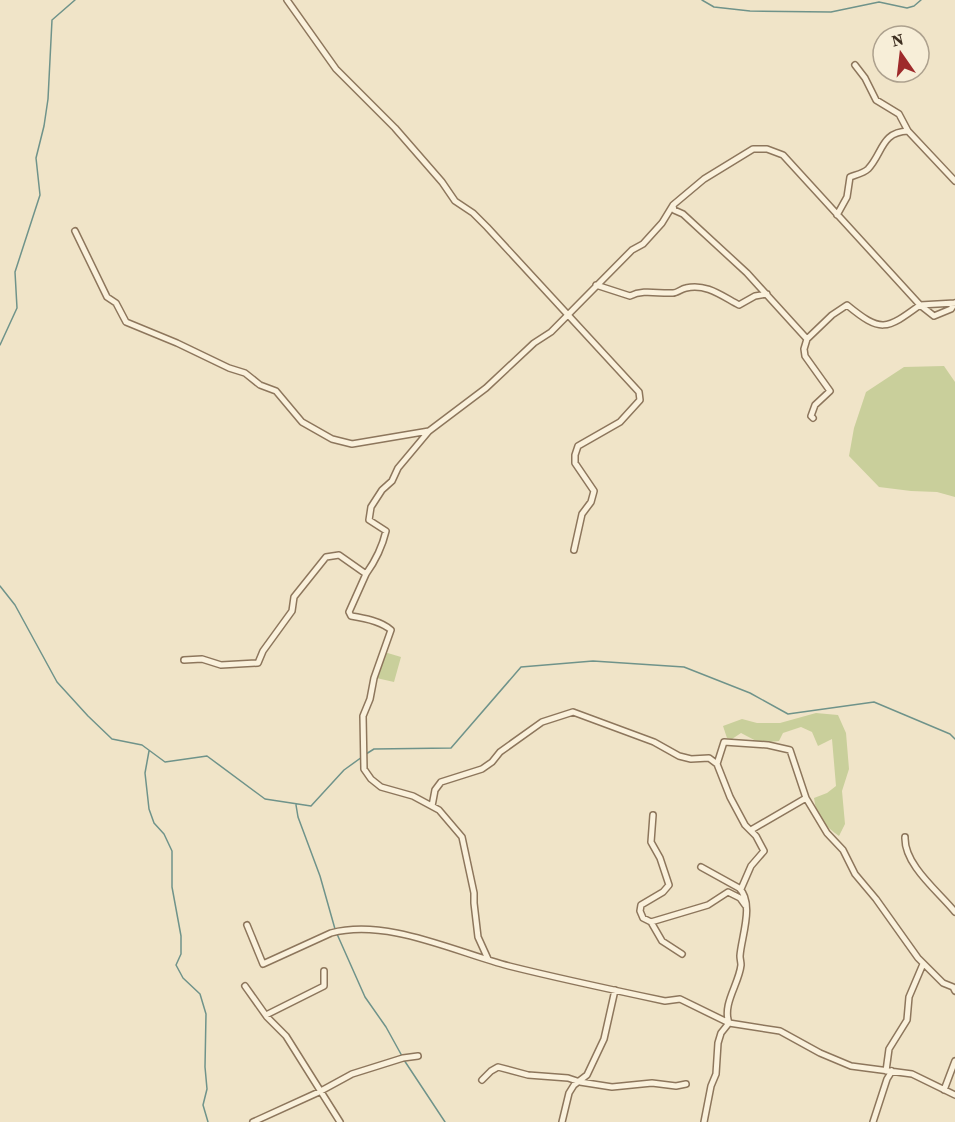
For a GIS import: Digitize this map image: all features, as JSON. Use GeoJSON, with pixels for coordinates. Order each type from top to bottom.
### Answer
{"type":"FeatureCollection","features":[{"type":"Feature","properties":{"kind":"street"},"geometry":{"type":"LineString","coordinates":[[287,0],[336,69],[395,128],[442,182],[455,201],[473,213],[639,392],[640,400],[620,422],[578,446],[574,455],[575,463],[594,492],[591,502],[582,514],[574,550]]}},
{"type":"Feature","properties":{"kind":"street"},"geometry":{"type":"LineString","coordinates":[[855,65],[865,78],[876,100],[899,114],[908,131],[955,181]]}},
{"type":"Feature","properties":{"kind":"street"},"geometry":{"type":"LineString","coordinates":[[837,215],[847,197],[850,177],[867,170],[887,139],[897,131],[908,131]]}},
{"type":"Feature","properties":{"kind":"street"},"geometry":{"type":"LineString","coordinates":[[488,959],[478,937],[474,893],[462,837],[439,810],[413,796],[381,787],[364,769],[363,716],[391,630],[368,619],[351,616],[349,612],[366,574],[376,561],[382,547],[386,531],[369,520],[371,507],[382,490],[392,481],[398,468],[429,431],[486,388],[534,344],[551,332],[632,250],[643,244],[662,223],[673,205],[704,180],[753,149],[767,149],[783,155],[920,305],[934,316],[951,309],[955,303]]}},
{"type":"Feature","properties":{"kind":"street"},"geometry":{"type":"LineString","coordinates":[[673,205],[674,210],[683,214],[767,294],[807,339]]}},
{"type":"Feature","properties":{"kind":"street"},"geometry":{"type":"LineString","coordinates":[[75,231],[107,297],[116,303],[126,322],[177,343],[228,368],[245,373],[260,385],[276,391],[302,422],[332,439],[352,444],[429,431]]}},
{"type":"Feature","properties":{"kind":"street"},"geometry":{"type":"LineString","coordinates":[[596,285],[630,296],[654,291],[675,293],[685,288],[708,288],[739,305],[755,296],[767,294]]}},
{"type":"Feature","properties":{"kind":"street"},"geometry":{"type":"LineString","coordinates":[[813,418],[811,416],[815,405],[830,391],[805,356],[804,349],[807,339],[832,315],[847,305],[862,318],[882,326],[896,323],[920,305],[955,303]]}},
{"type":"Feature","properties":{"kind":"street"},"geometry":{"type":"LineString","coordinates":[[184,660],[202,659],[221,665],[258,663],[292,611],[294,597],[326,557],[339,555],[366,574]]}},
{"type":"Feature","properties":{"kind":"street"},"geometry":{"type":"LineString","coordinates":[[432,806],[435,790],[441,782],[482,769],[500,752],[542,722],[573,712],[654,742],[680,756],[691,759],[709,758],[717,764],[730,797],[745,825],[751,830],[764,851],[751,866],[741,890],[746,906],[744,940],[740,954],[741,967],[727,1009],[729,1023],[721,1033],[718,1043],[716,1074],[711,1086],[704,1122]]}},
{"type":"Feature","properties":{"kind":"street"},"geometry":{"type":"LineString","coordinates":[[717,764],[724,742],[768,745],[790,750],[806,798],[827,833],[843,850],[855,874],[923,964],[955,991]]}},
{"type":"Feature","properties":{"kind":"street"},"geometry":{"type":"LineString","coordinates":[[751,830],[806,798]]}},
{"type":"Feature","properties":{"kind":"street"},"geometry":{"type":"LineString","coordinates":[[652,815],[651,842],[660,858],[669,885],[663,892],[641,905],[640,911],[643,918],[651,922],[662,941],[682,954]]}},
{"type":"Feature","properties":{"kind":"street"},"geometry":{"type":"LineString","coordinates":[[905,837],[912,861],[927,882],[955,912]]}},
{"type":"Feature","properties":{"kind":"street"},"geometry":{"type":"LineString","coordinates":[[701,867],[741,890]]}},
{"type":"Feature","properties":{"kind":"street"},"geometry":{"type":"LineString","coordinates":[[651,922],[708,905],[728,892],[740,898],[746,906]]}},
{"type":"Feature","properties":{"kind":"street"},"geometry":{"type":"LineString","coordinates":[[247,925],[263,964],[331,933],[384,930],[488,959],[615,990],[665,1001],[681,999],[729,1023],[780,1031],[820,1053],[851,1066],[912,1074],[955,1095]]}},
{"type":"Feature","properties":{"kind":"street"},"geometry":{"type":"LineString","coordinates":[[873,1122],[889,1071],[889,1049],[907,1020],[909,997],[923,964]]}},
{"type":"Feature","properties":{"kind":"street"},"geometry":{"type":"LineString","coordinates":[[266,1015],[324,986],[324,971]]}},
{"type":"Feature","properties":{"kind":"street"},"geometry":{"type":"LineString","coordinates":[[245,986],[266,1015],[286,1036],[319,1092],[340,1122]]}},
{"type":"Feature","properties":{"kind":"street"},"geometry":{"type":"LineString","coordinates":[[562,1122],[569,1093],[574,1085],[587,1075],[604,1039],[615,990]]}},
{"type":"Feature","properties":{"kind":"street"},"geometry":{"type":"LineString","coordinates":[[253,1122],[361,1071],[403,1058],[418,1056]]}},
{"type":"Feature","properties":{"kind":"street"},"geometry":{"type":"LineString","coordinates":[[944,1090],[955,1061]]}},
{"type":"Feature","properties":{"kind":"street"},"geometry":{"type":"LineString","coordinates":[[482,1080],[498,1068],[528,1075],[568,1078],[612,1087],[651,1083],[676,1086],[686,1084]]}},
{"type":"Feature","properties":{"kind":"green space"},"geometry":{"type":"Polygon","coordinates":[[[944,366],[955,382],[955,497],[937,492],[879,487],[849,456],[854,428],[866,392],[904,367],[944,366]]]}},
{"type":"Feature","properties":{"kind":"green space"},"geometry":{"type":"Polygon","coordinates":[[[381,651],[401,657],[394,682],[372,677],[381,651]]]}},
{"type":"Feature","properties":{"kind":"green space"},"geometry":{"type":"Polygon","coordinates":[[[816,713],[838,715],[846,733],[849,769],[842,791],[845,824],[839,836],[822,820],[814,798],[827,793],[836,786],[832,739],[818,746],[812,732],[801,727],[783,733],[779,741],[760,743],[741,733],[732,739],[727,738],[723,726],[742,719],[757,723],[780,723],[816,713]]]}},
{"type":"Feature","properties":{"kind":"waterway"},"geometry":{"type":"LineString","coordinates":[[0,345],[17,308],[15,272],[40,195],[36,158],[48,99],[52,20],[75,0]]}},
{"type":"Feature","properties":{"kind":"waterway"},"geometry":{"type":"LineString","coordinates":[[702,0],[714,7],[750,11],[831,12],[879,2],[907,8],[921,0]]}},
{"type":"Feature","properties":{"kind":"waterway"},"geometry":{"type":"LineString","coordinates":[[0,586],[15,605],[57,682],[112,739],[142,745],[165,762],[207,756],[265,799],[311,806],[344,770],[362,757]]}},
{"type":"Feature","properties":{"kind":"waterway"},"geometry":{"type":"LineString","coordinates":[[366,754],[374,749],[451,748],[521,667],[593,661],[684,667],[750,693],[788,714],[874,702],[950,734],[955,739]]}},
{"type":"Feature","properties":{"kind":"waterway"},"geometry":{"type":"LineString","coordinates":[[149,751],[145,773],[149,809],[154,823],[164,834],[172,851],[172,887],[181,936],[181,954],[176,965],[183,978],[200,994],[206,1014],[207,1089],[203,1105],[208,1122]]}},
{"type":"Feature","properties":{"kind":"waterway"},"geometry":{"type":"LineString","coordinates":[[296,805],[335,929]]}},
{"type":"Feature","properties":{"kind":"waterway"},"geometry":{"type":"LineString","coordinates":[[337,934],[365,997],[386,1027],[402,1056]]}},
{"type":"Feature","properties":{"kind":"waterway"},"geometry":{"type":"LineString","coordinates":[[404,1060],[445,1122]]}}]}
